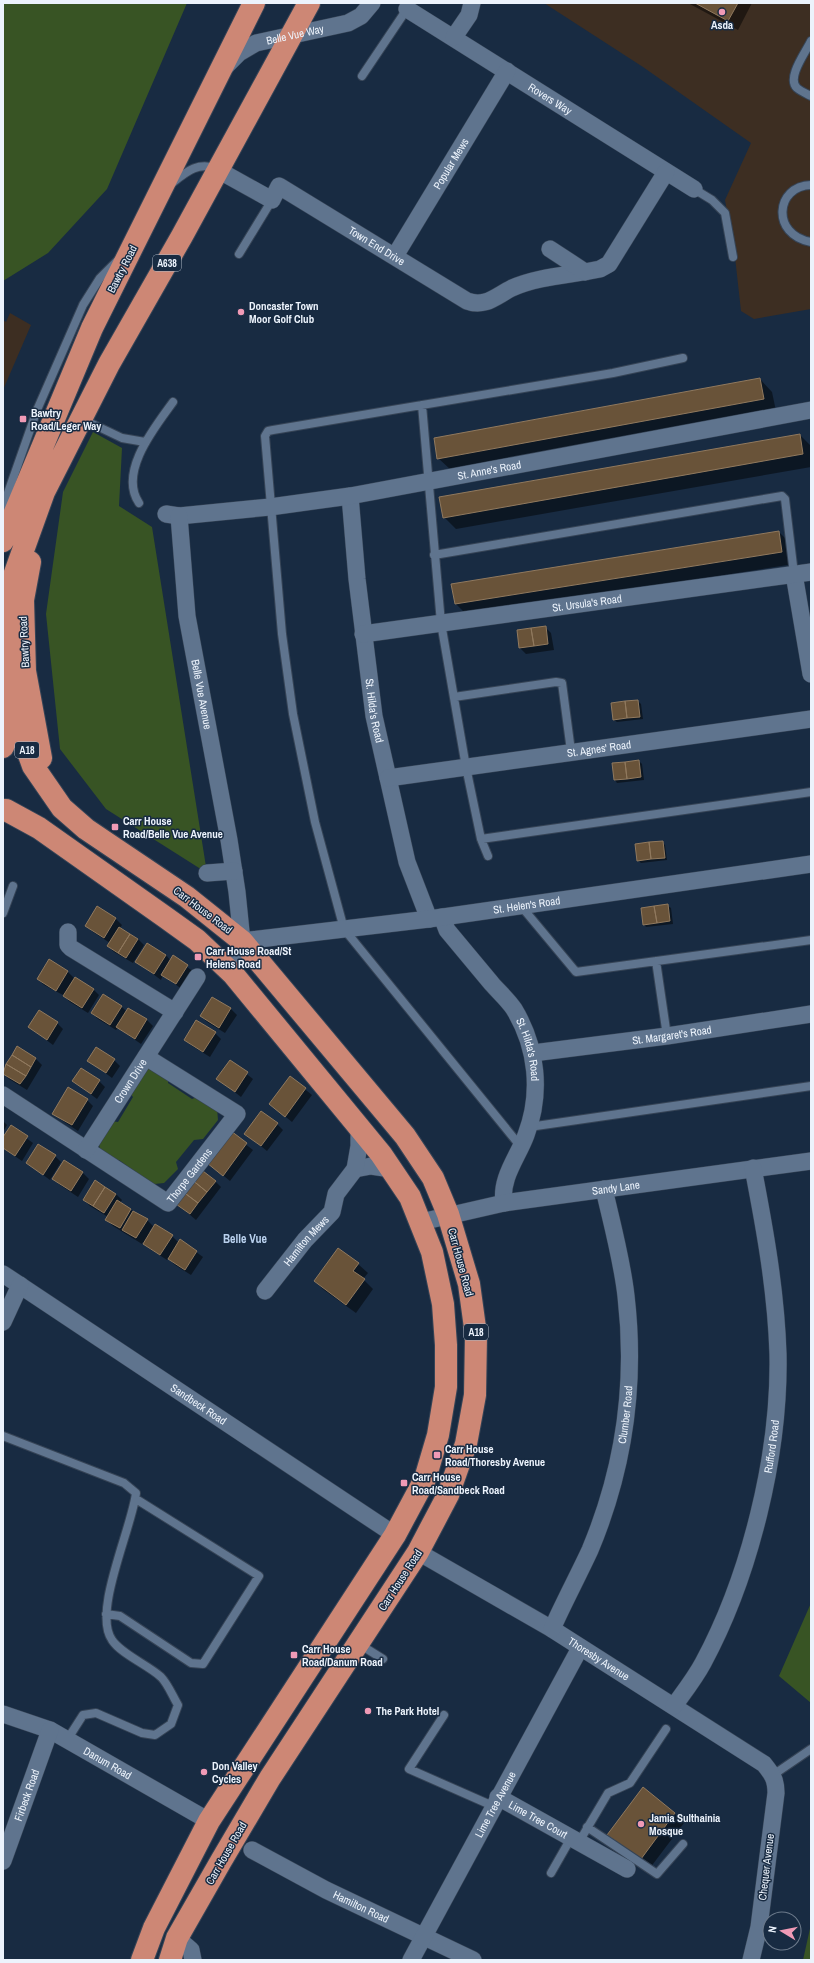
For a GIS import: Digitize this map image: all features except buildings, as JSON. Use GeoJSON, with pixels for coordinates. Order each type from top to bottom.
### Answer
{"type":"FeatureCollection","features":[{"type":"Feature","properties":{"kind":"highway","name":"Bawtry Road"},"geometry":{"type":"LineString","coordinates":[[3,540],[92,328],[254,3]]}},
{"type":"Feature","properties":{"kind":"highway","name":"Bawtry Road"},"geometry":{"type":"LineString","coordinates":[[8,695],[4,640],[7,594],[44,492],[80,418],[309,3]]}},
{"type":"Feature","properties":{"kind":"highway","name":"Bawtry Road"},"geometry":{"type":"LineString","coordinates":[[44,492],[23,600],[26,671],[49,792]]}},
{"type":"Feature","properties":{"kind":"highway"},"geometry":{"type":"LineString","coordinates":[[3,746],[7,736],[8,695]]}},
{"type":"Feature","properties":{"kind":"highway","name":"Carr House Road"},"geometry":{"type":"LineString","coordinates":[[8,695],[33,766],[49,792],[62,808],[86,828],[187,897],[242,941],[405,1136],[434,1178],[448,1214],[470,1284],[476,1335],[475,1395],[466,1444],[448,1495],[418,1552],[270,1778],[177,1938],[170,1960]]}},
{"type":"Feature","properties":{"kind":"highway"},"geometry":{"type":"LineString","coordinates":[[3,810],[6,810],[39,828],[140,899],[197,940],[234,974],[359,1127],[410,1197],[432,1252],[443,1304],[446,1345],[446,1387],[438,1435],[425,1478],[395,1535],[209,1821],[154,1928],[142,1960]]}},
{"type":"Feature","properties":{"kind":"street","name":"Belle Vue Way"},"geometry":{"type":"LineString","coordinates":[[220,72],[239,54],[256,43],[348,22],[361,16],[372,3]]}},
{"type":"Feature","properties":{"kind":"street"},"geometry":{"type":"LineString","coordinates":[[454,37],[468,15],[472,3]]}},
{"type":"Feature","properties":{"kind":"street","name":"Rovers Way"},"geometry":{"type":"LineString","coordinates":[[407,9],[454,37],[694,189]]}},
{"type":"Feature","properties":{"kind":"street","name":"Popular Mews"},"geometry":{"type":"LineString","coordinates":[[395,256],[507,71]]}},
{"type":"Feature","properties":{"kind":"street"},"geometry":{"type":"LineString","coordinates":[[218,170],[272,200]]}},
{"type":"Feature","properties":{"kind":"street","name":"Town End Drive"},"geometry":{"type":"LineString","coordinates":[[272,200],[279,186],[476,304],[489,301],[522,284],[600,269],[609,264],[666,172]]}},
{"type":"Feature","properties":{"kind":"street"},"geometry":{"type":"LineString","coordinates":[[546,279],[555,253],[585,272]]}},
{"type":"Feature","properties":{"kind":"street","name":"St. Anne's Road"},"geometry":{"type":"LineString","coordinates":[[173,515],[270,508],[350,496],[811,410]]}},
{"type":"Feature","properties":{"kind":"street","name":"St. Hilda's Road"},"geometry":{"type":"LineString","coordinates":[[350,496],[363,634],[374,716],[407,862],[435,918],[447,930],[513,1008],[524,1028],[533,1052],[536,1087],[533,1110],[529,1127],[503,1185],[504,1203]]}},
{"type":"Feature","properties":{"kind":"street","name":"Belle Vue Avenue"},"geometry":{"type":"LineString","coordinates":[[173,515],[187,616],[234,871],[242,941]]}},
{"type":"Feature","properties":{"kind":"street","name":"St. Ursula's Road"},"geometry":{"type":"LineString","coordinates":[[363,634],[811,572]]}},
{"type":"Feature","properties":{"kind":"street"},"geometry":{"type":"LineString","coordinates":[[794,574],[811,674]]}},
{"type":"Feature","properties":{"kind":"street","name":"St. Agnes' Road"},"geometry":{"type":"LineString","coordinates":[[388,778],[571,751],[811,719]]}},
{"type":"Feature","properties":{"kind":"street","name":"St. Helen's Road"},"geometry":{"type":"LineString","coordinates":[[242,941],[435,918],[811,864]]}},
{"type":"Feature","properties":{"kind":"street"},"geometry":{"type":"LineString","coordinates":[[207,873],[234,871]]}},
{"type":"Feature","properties":{"kind":"street"},"geometry":{"type":"LineString","coordinates":[[68,932],[68,946],[175,1012]]}},
{"type":"Feature","properties":{"kind":"street"},"geometry":{"type":"LineString","coordinates":[[234,974],[242,941]]}},
{"type":"Feature","properties":{"kind":"street","name":"Crown Drive"},"geometry":{"type":"LineString","coordinates":[[86,1150],[198,977]]}},
{"type":"Feature","properties":{"kind":"street","name":"St. Margaret's Road"},"geometry":{"type":"LineString","coordinates":[[533,1052],[667,1036],[811,1014]]}},
{"type":"Feature","properties":{"kind":"street","name":"Thorpe Gardens"},"geometry":{"type":"LineString","coordinates":[[3,1095],[168,1203],[237,1114],[146,1056]]}},
{"type":"Feature","properties":{"kind":"street","name":"Hamilton Mews"},"geometry":{"type":"LineString","coordinates":[[265,1291],[305,1240],[332,1212],[336,1194],[355,1169],[359,1146],[359,1127]]}},
{"type":"Feature","properties":{"kind":"street","name":"Sandy Lane"},"geometry":{"type":"LineString","coordinates":[[421,1222],[448,1214],[504,1203],[811,1161]]}},
{"type":"Feature","properties":{"kind":"street"},"geometry":{"type":"LineString","coordinates":[[355,1169],[371,1166],[391,1169]]}},
{"type":"Feature","properties":{"kind":"street","name":"Rufford Road"},"geometry":{"type":"LineString","coordinates":[[674,1706],[702,1664],[733,1598],[755,1530],[769,1473],[775,1421],[778,1355],[769,1253],[753,1168]]}},
{"type":"Feature","properties":{"kind":"street","name":"Clumber Road"},"geometry":{"type":"LineString","coordinates":[[552,1629],[590,1549],[609,1498],[620,1456],[628,1404],[629,1352],[626,1296],[621,1261],[604,1189]]}},
{"type":"Feature","properties":{"kind":"street","name":"Sandbeck Road"},"geometry":{"type":"LineString","coordinates":[[3,1274],[395,1535]]}},
{"type":"Feature","properties":{"kind":"street"},"geometry":{"type":"LineString","coordinates":[[3,1322],[20,1285]]}},
{"type":"Feature","properties":{"kind":"street","name":"Thoresby Avenue"},"geometry":{"type":"LineString","coordinates":[[418,1552],[552,1629],[764,1764],[773,1775]]}},
{"type":"Feature","properties":{"kind":"street","name":"Lime Tree Avenue"},"geometry":{"type":"LineString","coordinates":[[411,1960],[580,1648]]}},
{"type":"Feature","properties":{"kind":"street","name":"Danum Road"},"geometry":{"type":"LineString","coordinates":[[3,1714],[50,1730],[209,1821]]}},
{"type":"Feature","properties":{"kind":"street","name":"Firbeck Road"},"geometry":{"type":"LineString","coordinates":[[3,1861],[50,1730]]}},
{"type":"Feature","properties":{"kind":"street","name":"Chequer Avenue"},"geometry":{"type":"LineString","coordinates":[[751,1960],[759,1927],[776,1793],[776,1781],[773,1775]]}},
{"type":"Feature","properties":{"kind":"street","name":"Lime Tree Court"},"geometry":{"type":"LineString","coordinates":[[496,1801],[575,1840],[627,1869]]}},
{"type":"Feature","properties":{"kind":"street","name":"Hamilton Road"},"geometry":{"type":"LineString","coordinates":[[252,1850],[326,1890],[473,1960]]}},
{"type":"Feature","properties":{"kind":"street"},"geometry":{"type":"LineString","coordinates":[[177,1938],[191,1950],[193,1960]]}},
{"type":"Feature","properties":{"kind":"lane"},"geometry":{"type":"LineString","coordinates":[[362,76],[407,9]]}},
{"type":"Feature","properties":{"kind":"lane"},"geometry":{"type":"LineString","coordinates":[[811,41],[793,74],[793,82],[796,88],[811,96]]}},
{"type":"Feature","properties":{"kind":"lane"},"geometry":{"type":"LineString","coordinates":[[161,191],[189,170],[207,165],[218,170]]}},
{"type":"Feature","properties":{"kind":"lane"},"geometry":{"type":"LineString","coordinates":[[810,185],[799,187],[791,193],[785,201],[782,211],[783,221],[787,230],[801,240],[811,242]]}},
{"type":"Feature","properties":{"kind":"lane"},"geometry":{"type":"LineString","coordinates":[[694,189],[716,204],[725,213],[733,256]]}},
{"type":"Feature","properties":{"kind":"lane"},"geometry":{"type":"LineString","coordinates":[[239,254],[272,200]]}},
{"type":"Feature","properties":{"kind":"lane"},"geometry":{"type":"LineString","coordinates":[[3,507],[37,410],[83,305],[100,278],[134,243]]}},
{"type":"Feature","properties":{"kind":"lane"},"geometry":{"type":"LineString","coordinates":[[521,1147],[344,929],[315,822],[293,714],[282,634],[265,436],[268,431],[613,373],[683,358]]}},
{"type":"Feature","properties":{"kind":"lane"},"geometry":{"type":"LineString","coordinates":[[139,503],[132,488],[134,473],[145,442],[174,402]]}},
{"type":"Feature","properties":{"kind":"lane"},"geometry":{"type":"LineString","coordinates":[[422,405],[441,623],[466,767],[481,840],[488,856]]}},
{"type":"Feature","properties":{"kind":"lane"},"geometry":{"type":"LineString","coordinates":[[80,418],[122,438],[145,442]]}},
{"type":"Feature","properties":{"kind":"lane"},"geometry":{"type":"LineString","coordinates":[[434,555],[782,496],[785,498],[794,574]]}},
{"type":"Feature","properties":{"kind":"lane"},"geometry":{"type":"LineString","coordinates":[[454,696],[556,682],[562,683],[571,751]]}},
{"type":"Feature","properties":{"kind":"lane"},"geometry":{"type":"LineString","coordinates":[[481,840],[811,792]]}},
{"type":"Feature","properties":{"kind":"lane"},"geometry":{"type":"LineString","coordinates":[[3,913],[13,886]]}},
{"type":"Feature","properties":{"kind":"lane"},"geometry":{"type":"LineString","coordinates":[[521,906],[576,972],[811,940]]}},
{"type":"Feature","properties":{"kind":"lane"},"geometry":{"type":"LineString","coordinates":[[656,961],[667,1036]]}},
{"type":"Feature","properties":{"kind":"lane"},"geometry":{"type":"LineString","coordinates":[[529,1127],[811,1086]]}},
{"type":"Feature","properties":{"kind":"lane"},"geometry":{"type":"LineString","coordinates":[[3,1436],[124,1484],[136,1494],[106,1606],[106,1629],[112,1641],[162,1678],[178,1705],[171,1724],[155,1735],[142,1733],[96,1713],[83,1715],[67,1740]]}},
{"type":"Feature","properties":{"kind":"lane"},"geometry":{"type":"LineString","coordinates":[[106,1614],[120,1616],[191,1663],[203,1664],[258,1576],[136,1498]]}},
{"type":"Feature","properties":{"kind":"lane"},"geometry":{"type":"LineString","coordinates":[[358,1644],[383,1659]]}},
{"type":"Feature","properties":{"kind":"lane"},"geometry":{"type":"LineString","coordinates":[[444,1715],[410,1769],[496,1801]]}},
{"type":"Feature","properties":{"kind":"lane"},"geometry":{"type":"LineString","coordinates":[[551,1873],[575,1840],[587,1827],[608,1794],[630,1783],[666,1730]]}},
{"type":"Feature","properties":{"kind":"lane"},"geometry":{"type":"LineString","coordinates":[[773,1775],[811,1749]]}},
{"type":"Feature","properties":{"kind":"lane"},"geometry":{"type":"LineString","coordinates":[[587,1827],[657,1874],[683,1844]]}},
{"type":"Feature","properties":{"kind":"shaded area"},"geometry":{"type":"Polygon","coordinates":[[[544,3],[811,3],[811,309],[754,319],[741,311],[735,257],[725,200],[751,143],[643,67],[544,3]]]}},
{"type":"Feature","properties":{"kind":"shaded area"},"geometry":{"type":"Polygon","coordinates":[[[10,313],[31,325],[3,390],[3,320],[6,322],[10,313]]]}},
{"type":"Feature","properties":{"kind":"green space"},"geometry":{"type":"Polygon","coordinates":[[[3,3],[187,3],[107,189],[48,253],[3,281],[3,3]]]}},
{"type":"Feature","properties":{"kind":"green space"},"geometry":{"type":"Polygon","coordinates":[[[93,432],[122,448],[119,506],[152,527],[207,873],[106,809],[60,749],[46,614],[63,492],[93,432]]]}},
{"type":"Feature","properties":{"kind":"green space"},"geometry":{"type":"Polygon","coordinates":[[[150,1065],[168,1075],[168,1083],[192,1099],[200,1096],[217,1108],[218,1120],[203,1139],[194,1140],[176,1162],[178,1169],[164,1183],[145,1185],[144,1178],[119,1160],[113,1162],[101,1153],[98,1141],[110,1121],[118,1122],[133,1097],[128,1091],[150,1065]]]}},
{"type":"Feature","properties":{"kind":"green space"},"geometry":{"type":"Polygon","coordinates":[[[811,1603],[811,1703],[779,1676],[811,1603]]]}},
{"type":"Feature","properties":{"kind":"green space"},"geometry":{"type":"Polygon","coordinates":[[[811,1924],[811,1960],[803,1960],[811,1924]]]}},
{"type":"Feature","properties":{"kind":"place","name":"Asda"},"geometry":{"type":"Point","coordinates":[722,12]}},
{"type":"Feature","properties":{"kind":"place","name":"Doncaster Town Moor Golf Club"},"geometry":{"type":"Point","coordinates":[241,312]}},
{"type":"Feature","properties":{"kind":"place","name":"Bawtry Road/Leger Way"},"geometry":{"type":"Point","coordinates":[23,419]}},
{"type":"Feature","properties":{"kind":"place","name":"Carr House Road/Belle Vue Avenue"},"geometry":{"type":"Point","coordinates":[115,827]}},
{"type":"Feature","properties":{"kind":"place","name":"Carr House Road/St Helens Road"},"geometry":{"type":"Point","coordinates":[198,957]}},
{"type":"Feature","properties":{"kind":"place","name":"Carr House Road/Thoresby Avenue"},"geometry":{"type":"Point","coordinates":[437,1455]}},
{"type":"Feature","properties":{"kind":"place","name":"Carr House Road/Sandbeck Road"},"geometry":{"type":"Point","coordinates":[404,1483]}},
{"type":"Feature","properties":{"kind":"place","name":"Carr House Road/Danum Road"},"geometry":{"type":"Point","coordinates":[294,1655]}},
{"type":"Feature","properties":{"kind":"place","name":"The Park Hotel"},"geometry":{"type":"Point","coordinates":[368,1711]}},
{"type":"Feature","properties":{"kind":"place","name":"Don Valley Cycles"},"geometry":{"type":"Point","coordinates":[204,1772]}},
{"type":"Feature","properties":{"kind":"place","name":"Jamia Sulthainia Mosque"},"geometry":{"type":"Point","coordinates":[641,1824]}},
{"type":"Feature","properties":{"kind":"district","name":"Belle Vue"},"geometry":{"type":"Point","coordinates":[245,1239]}}]}
